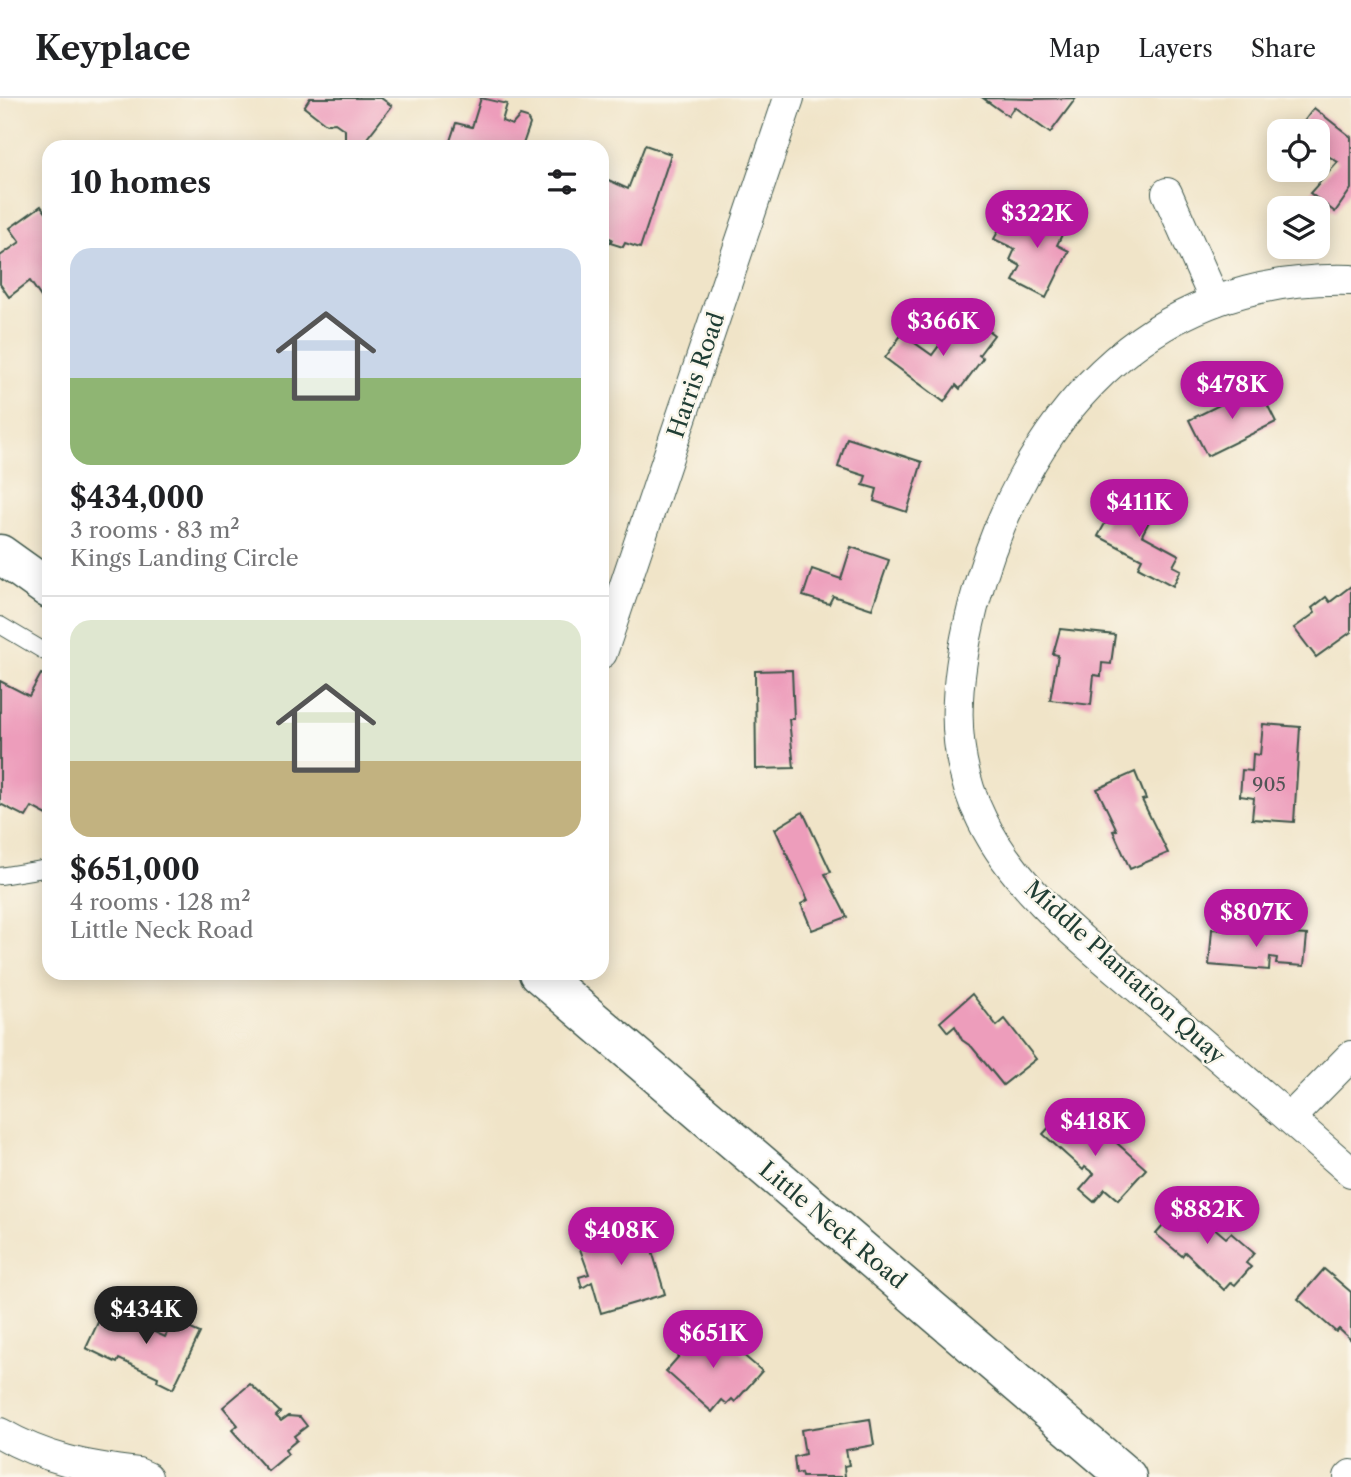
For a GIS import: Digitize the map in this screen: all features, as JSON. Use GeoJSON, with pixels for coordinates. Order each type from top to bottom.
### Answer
{"type":"FeatureCollection","features":[{"type":"Feature","properties":{"kind":"street","name":"Harris Road"},"geometry":{"type":"LineString","coordinates":[[609,632],[786,99]]}},
{"type":"Feature","properties":{"kind":"street"},"geometry":{"type":"LineString","coordinates":[[1167,193],[1215,302]]}},
{"type":"Feature","properties":{"kind":"street","name":"Middle Plantation Quay"},"geometry":{"type":"LineString","coordinates":[[1351,280],[1287,282],[1215,302],[1177,319],[1133,346],[1093,378],[1062,415],[1029,464],[1007,505],[986,558],[963,647],[956,700],[958,741],[967,781],[981,818],[1006,864],[1055,916],[1351,1172]]}},
{"type":"Feature","properties":{"kind":"street"},"geometry":{"type":"LineString","coordinates":[[4,562],[42,585]]}},
{"type":"Feature","properties":{"kind":"street","name":"Little Neck Road"},"geometry":{"type":"LineString","coordinates":[[546,980],[1127,1477]]}},
{"type":"Feature","properties":{"kind":"street"},"geometry":{"type":"LineString","coordinates":[[1290,1118],[1351,1056]]}},
{"type":"Feature","properties":{"kind":"street"},"geometry":{"type":"LineString","coordinates":[[0,1433],[29,1450],[63,1462],[138,1473],[147,1477]]}},
{"type":"Feature","properties":{"kind":"lane"},"geometry":{"type":"LineString","coordinates":[[0,625],[42,650]]}},
{"type":"Feature","properties":{"kind":"lane"},"geometry":{"type":"LineString","coordinates":[[0,876],[42,868]]}},
{"type":"Feature","properties":{"kind":"building"},"geometry":{"type":"Polygon","coordinates":[[[310,98],[381,98],[392,106],[365,140],[345,140],[345,130],[335,123],[326,124],[304,107],[310,98]]]}},
{"type":"Feature","properties":{"kind":"building"},"geometry":{"type":"Polygon","coordinates":[[[481,98],[507,104],[502,121],[512,125],[520,116],[527,118],[530,124],[524,140],[450,140],[456,123],[472,127],[481,98]]]}},
{"type":"Feature","properties":{"kind":"building"},"geometry":{"type":"Polygon","coordinates":[[[983,98],[1076,98],[1050,133],[1014,107],[1008,116],[983,98]]]}},
{"type":"Feature","properties":{"kind":"building"},"geometry":{"type":"Polygon","coordinates":[[[1314,108],[1328,119],[1306,119],[1314,108]]]}},
{"type":"Feature","properties":{"kind":"building"},"geometry":{"type":"Polygon","coordinates":[[[1330,121],[1351,137],[1351,189],[1335,212],[1330,208],[1330,196],[1314,196],[1310,193],[1320,182],[1330,182],[1330,171],[1338,162],[1330,157],[1330,121]]]}},
{"type":"Feature","properties":{"kind":"building"},"geometry":{"type":"Polygon","coordinates":[[[645,145],[671,154],[640,248],[625,243],[623,247],[610,243],[609,180],[628,189],[645,145]]]}},
{"type":"Feature","properties":{"kind":"building"},"geometry":{"type":"Polygon","coordinates":[[[1040,205],[1069,220],[1057,245],[1069,251],[1046,298],[1013,281],[1021,266],[1010,260],[1015,249],[994,239],[1005,219],[1027,231],[1040,205]]]}},
{"type":"Feature","properties":{"kind":"building"},"geometry":{"type":"Polygon","coordinates":[[[42,207],[42,299],[30,281],[9,297],[0,284],[0,256],[20,242],[10,228],[42,207]]]}},
{"type":"Feature","properties":{"kind":"building"},"geometry":{"type":"Polygon","coordinates":[[[964,312],[994,335],[979,355],[983,358],[960,389],[956,385],[944,402],[885,358],[902,334],[932,355],[964,312]]]}},
{"type":"Feature","properties":{"kind":"building"},"geometry":{"type":"Polygon","coordinates":[[[1258,386],[1276,422],[1207,456],[1189,420],[1258,386]]]}},
{"type":"Feature","properties":{"kind":"building"},"geometry":{"type":"Polygon","coordinates":[[[847,438],[922,462],[907,512],[874,501],[877,489],[863,485],[866,476],[838,467],[847,438]]]}},
{"type":"Feature","properties":{"kind":"building"},"geometry":{"type":"Polygon","coordinates":[[[1122,493],[1155,510],[1142,535],[1179,555],[1173,566],[1181,570],[1173,586],[1138,567],[1142,559],[1098,536],[1122,493]]]}},
{"type":"Feature","properties":{"kind":"building"},"geometry":{"type":"Polygon","coordinates":[[[851,547],[889,560],[872,609],[833,596],[829,604],[803,596],[812,569],[841,579],[851,547]]]}},
{"type":"Feature","properties":{"kind":"building"},"geometry":{"type":"Polygon","coordinates":[[[1351,586],[1351,632],[1316,657],[1294,628],[1315,613],[1312,608],[1326,597],[1330,602],[1351,586]]]}},
{"type":"Feature","properties":{"kind":"building"},"geometry":{"type":"Polygon","coordinates":[[[1060,629],[1115,635],[1111,664],[1102,663],[1101,676],[1094,675],[1091,705],[1050,700],[1058,655],[1053,654],[1060,629]]]}},
{"type":"Feature","properties":{"kind":"building"},"geometry":{"type":"Polygon","coordinates":[[[792,670],[794,719],[789,719],[794,768],[756,769],[755,671],[792,670]]]}},
{"type":"Feature","properties":{"kind":"building"},"geometry":{"type":"Polygon","coordinates":[[[42,674],[42,812],[32,807],[26,817],[0,804],[0,681],[29,696],[42,674]]]}},
{"type":"Feature","properties":{"kind":"building"},"geometry":{"type":"Polygon","coordinates":[[[1263,724],[1300,727],[1294,822],[1252,819],[1254,798],[1240,796],[1242,770],[1252,771],[1253,754],[1260,755],[1263,724]]]}},
{"type":"Feature","properties":{"kind":"building"},"geometry":{"type":"Polygon","coordinates":[[[1135,772],[1146,799],[1142,800],[1168,853],[1130,869],[1113,831],[1117,830],[1097,789],[1135,772]]]}},
{"type":"Feature","properties":{"kind":"building"},"geometry":{"type":"Polygon","coordinates":[[[803,812],[831,872],[825,874],[847,917],[812,930],[801,904],[808,900],[775,829],[803,812]]]}},
{"type":"Feature","properties":{"kind":"building"},"geometry":{"type":"Polygon","coordinates":[[[1212,929],[1307,935],[1304,966],[1276,964],[1277,958],[1270,957],[1269,970],[1209,965],[1212,929]]]}},
{"type":"Feature","properties":{"kind":"building"},"geometry":{"type":"Polygon","coordinates":[[[972,994],[997,1026],[1005,1019],[1036,1059],[1003,1085],[972,1047],[962,1040],[955,1026],[948,1032],[940,1022],[972,994]]]}},
{"type":"Feature","properties":{"kind":"building"},"geometry":{"type":"Polygon","coordinates":[[[1064,1111],[1102,1144],[1109,1136],[1146,1169],[1118,1200],[1105,1189],[1094,1202],[1080,1190],[1094,1174],[1085,1167],[1083,1170],[1043,1134],[1064,1111]]]}},
{"type":"Feature","properties":{"kind":"building"},"geometry":{"type":"Polygon","coordinates":[[[1184,1202],[1226,1238],[1231,1233],[1254,1253],[1246,1263],[1251,1267],[1235,1285],[1231,1282],[1224,1290],[1185,1252],[1182,1256],[1156,1234],[1184,1202]]]}},
{"type":"Feature","properties":{"kind":"building"},"geometry":{"type":"Polygon","coordinates":[[[643,1221],[665,1294],[601,1313],[592,1282],[582,1288],[579,1277],[589,1274],[580,1249],[580,1239],[643,1221]]]}},
{"type":"Feature","properties":{"kind":"building"},"geometry":{"type":"Polygon","coordinates":[[[1324,1269],[1351,1292],[1351,1340],[1339,1329],[1336,1332],[1298,1299],[1324,1269]]]}},
{"type":"Feature","properties":{"kind":"building"},"geometry":{"type":"Polygon","coordinates":[[[138,1306],[157,1315],[150,1330],[165,1337],[173,1321],[200,1333],[173,1389],[157,1381],[158,1377],[119,1359],[117,1363],[86,1348],[100,1318],[127,1331],[138,1306]]]}},
{"type":"Feature","properties":{"kind":"building"},"geometry":{"type":"Polygon","coordinates":[[[707,1324],[762,1371],[735,1402],[732,1399],[727,1404],[722,1400],[712,1412],[666,1371],[707,1324]]]}},
{"type":"Feature","properties":{"kind":"building"},"geometry":{"type":"Polygon","coordinates":[[[250,1384],[280,1412],[276,1416],[281,1421],[288,1416],[300,1417],[307,1426],[294,1436],[297,1440],[285,1450],[288,1454],[268,1471],[232,1430],[238,1425],[223,1407],[250,1384]]]}},
{"type":"Feature","properties":{"kind":"building"},"geometry":{"type":"Polygon","coordinates":[[[870,1419],[874,1445],[846,1450],[849,1465],[844,1466],[845,1477],[802,1477],[801,1473],[796,1474],[794,1457],[805,1454],[801,1430],[870,1419]]]}}]}
